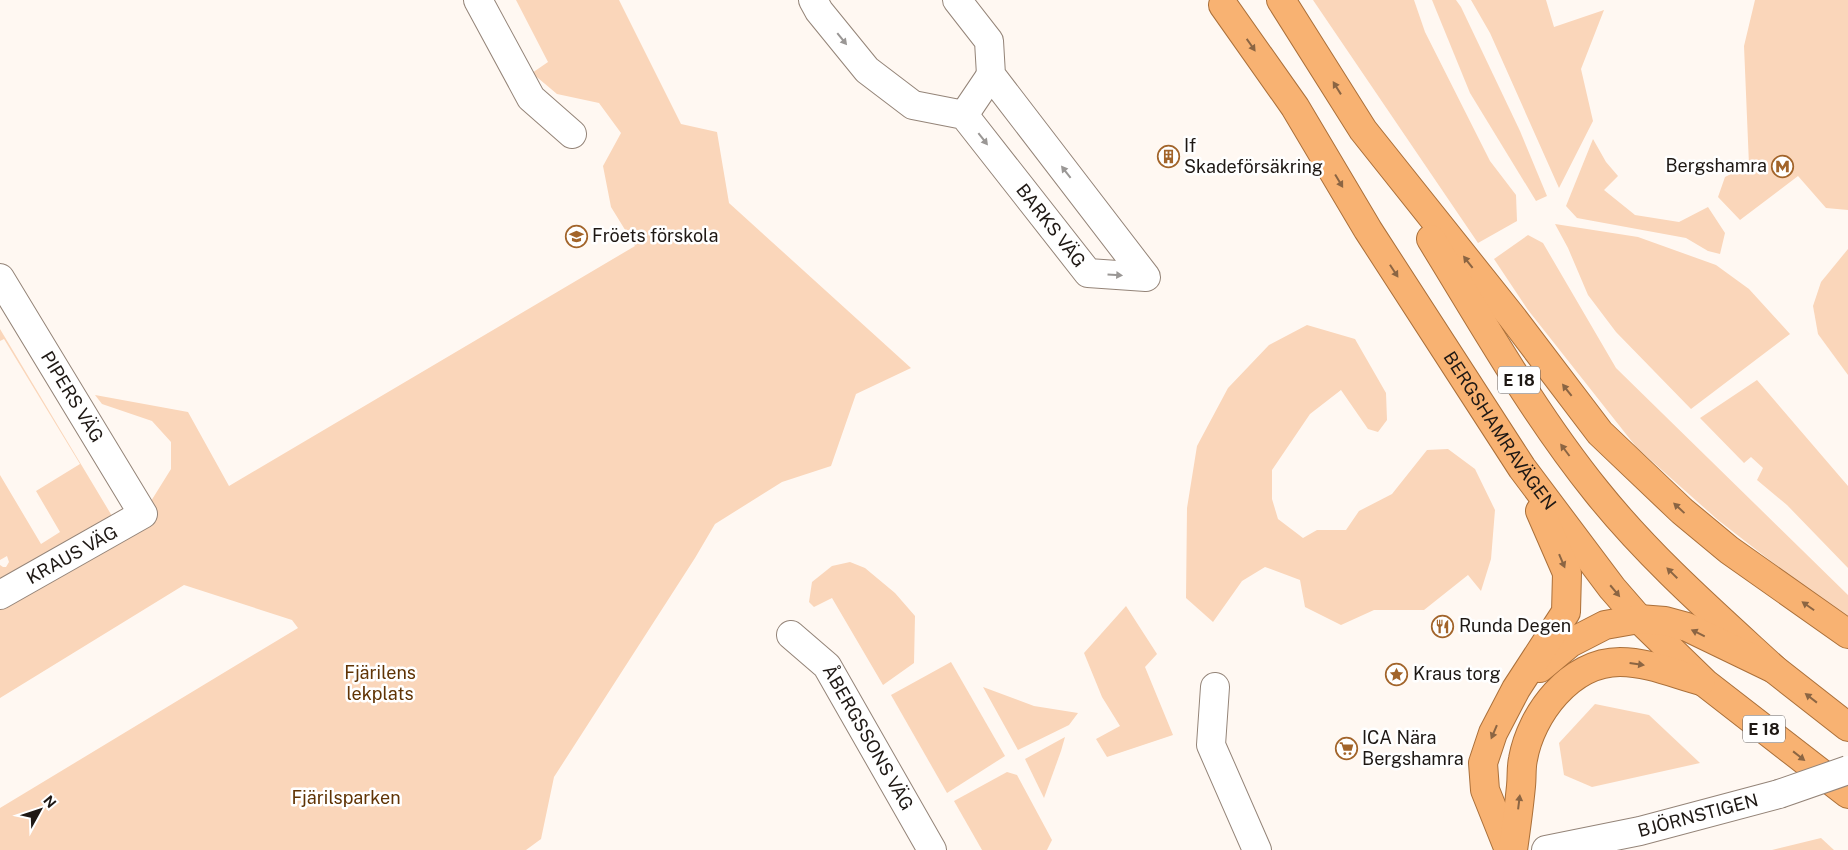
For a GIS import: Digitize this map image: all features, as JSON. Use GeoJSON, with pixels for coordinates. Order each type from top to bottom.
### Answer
{"type":"FeatureCollection","features":[{"type":"Feature","properties":{"kind":"highway","name":"E 18"},"geometry":{"type":"LineString","coordinates":[[1281,0],[1545,423],[1598,493],[1654,554],[1707,607],[1774,669],[1848,727]]}},
{"type":"Feature","properties":{"kind":"highway","name":"BERGSHAMRAVÄGEN"},"geometry":{"type":"LineString","coordinates":[[1223,5],[1295,108],[1368,230],[1522,468],[1612,588],[1639,619],[1705,683],[1848,794]]}},
{"type":"Feature","properties":{"kind":"highway"},"geometry":{"type":"LineString","coordinates":[[1363,130],[1512,318],[1600,433],[1682,510],[1728,550],[1848,634]]}},
{"type":"Feature","properties":{"kind":"highway"},"geometry":{"type":"LineString","coordinates":[[1511,850],[1485,790],[1483,763],[1493,733],[1516,688],[1566,612],[1567,573],[1522,468]]}},
{"type":"Feature","properties":{"kind":"highway"},"geometry":{"type":"LineString","coordinates":[[1516,688],[1570,643],[1605,625],[1639,619],[1665,621],[1687,627],[1774,669]]}},
{"type":"Feature","properties":{"kind":"highway"},"geometry":{"type":"LineString","coordinates":[[1511,850],[1521,787],[1522,760],[1533,727],[1553,698],[1568,681],[1589,668],[1618,662],[1642,664],[1705,683]]}},
{"type":"Feature","properties":{"kind":"street"},"geometry":{"type":"LineString","coordinates":[[478,0],[531,98],[572,134]]}},
{"type":"Feature","properties":{"kind":"street"},"geometry":{"type":"LineString","coordinates":[[813,0],[819,11],[867,70],[913,105],[964,115],[991,75],[989,41],[957,0]]}},
{"type":"Feature","properties":{"kind":"street","name":"BARKS VÄG"},"geometry":{"type":"LineString","coordinates":[[964,115],[1088,273],[1146,277],[991,75]]}},
{"type":"Feature","properties":{"kind":"street","name":"PIPERS VÄG"},"geometry":{"type":"LineString","coordinates":[[0,278],[143,514]]}},
{"type":"Feature","properties":{"kind":"street","name":"KRAUS VÄG"},"geometry":{"type":"LineString","coordinates":[[0,595],[143,514]]}},
{"type":"Feature","properties":{"kind":"street","name":"ÅBERGSSONS VÄG"},"geometry":{"type":"LineString","coordinates":[[791,635],[828,666],[932,850]]}},
{"type":"Feature","properties":{"kind":"street"},"geometry":{"type":"LineString","coordinates":[[1215,687],[1210,745],[1257,850]]}},
{"type":"Feature","properties":{"kind":"street","name":"BJÖRNSTIGEN"},"geometry":{"type":"LineString","coordinates":[[1546,850],[1640,831],[1779,794],[1848,770]]}},
{"type":"Feature","properties":{"kind":"green space"},"geometry":{"type":"Polygon","coordinates":[[[516,0],[619,0],[681,124],[717,132],[729,203],[911,368],[856,394],[831,466],[782,482],[715,524],[554,777],[541,839],[526,850],[0,850],[0,808],[298,628],[292,620],[184,585],[0,698],[0,565],[6,567],[9,562],[7,556],[0,560],[0,475],[41,544],[60,532],[36,491],[80,464],[4,339],[0,341],[0,329],[112,516],[143,514],[171,469],[171,442],[152,421],[102,404],[95,395],[188,412],[229,486],[635,246],[611,207],[603,166],[621,133],[599,103],[557,94],[532,73],[548,62],[516,0]]]}},
{"type":"Feature","properties":{"kind":"green space"},"geometry":{"type":"Polygon","coordinates":[[[1313,0],[1414,0],[1425,32],[1490,161],[1516,195],[1517,221],[1478,243],[1313,0]]]}},
{"type":"Feature","properties":{"kind":"green space"},"geometry":{"type":"Polygon","coordinates":[[[1432,0],[1456,0],[1461,7],[1520,131],[1547,196],[1536,201],[1470,93],[1432,0]]]}},
{"type":"Feature","properties":{"kind":"green space"},"geometry":{"type":"Polygon","coordinates":[[[1471,0],[1546,0],[1554,27],[1604,10],[1581,69],[1593,121],[1559,188],[1490,33],[1471,0]]]}},
{"type":"Feature","properties":{"kind":"green space"},"geometry":{"type":"Polygon","coordinates":[[[1755,0],[1848,0],[1848,210],[1826,208],[1798,176],[1740,220],[1718,197],[1725,177],[1749,165],[1744,46],[1755,0]]]}},
{"type":"Feature","properties":{"kind":"green space"},"geometry":{"type":"Polygon","coordinates":[[[1593,139],[1606,162],[1618,176],[1604,190],[1635,215],[1679,222],[1708,207],[1725,233],[1720,254],[1708,251],[1686,238],[1577,218],[1566,206],[1593,139]]]}},
{"type":"Feature","properties":{"kind":"green space"},"geometry":{"type":"Polygon","coordinates":[[[1555,224],[1638,237],[1716,265],[1749,289],[1790,334],[1691,409],[1616,332],[1588,295],[1568,248],[1555,224]]]}},
{"type":"Feature","properties":{"kind":"green space"},"geometry":{"type":"Polygon","coordinates":[[[1528,235],[1543,243],[1616,368],[1848,595],[1848,621],[1718,520],[1637,448],[1528,310],[1494,259],[1528,235]]]}},
{"type":"Feature","properties":{"kind":"green space"},"geometry":{"type":"Polygon","coordinates":[[[1848,249],[1848,375],[1818,334],[1813,306],[1821,282],[1848,249]]]}},
{"type":"Feature","properties":{"kind":"green space"},"geometry":{"type":"Polygon","coordinates":[[[1307,325],[1355,339],[1386,393],[1387,420],[1378,432],[1368,429],[1341,390],[1310,414],[1272,470],[1272,499],[1278,519],[1303,538],[1317,530],[1346,530],[1359,511],[1392,494],[1427,450],[1448,449],[1475,469],[1495,510],[1491,559],[1481,591],[1468,575],[1424,610],[1374,610],[1341,625],[1305,607],[1300,580],[1265,567],[1242,581],[1213,622],[1186,598],[1187,508],[1197,446],[1228,388],[1269,345],[1307,325]]]}},
{"type":"Feature","properties":{"kind":"green space"},"geometry":{"type":"Polygon","coordinates":[[[1757,380],[1848,486],[1848,568],[1787,505],[1757,480],[1763,468],[1751,457],[1744,463],[1700,418],[1757,380]]]}},
{"type":"Feature","properties":{"kind":"green space"},"geometry":{"type":"Polygon","coordinates":[[[850,562],[865,568],[895,593],[915,616],[914,663],[883,685],[832,598],[814,607],[809,602],[812,582],[832,566],[850,562]]]}},
{"type":"Feature","properties":{"kind":"green space"},"geometry":{"type":"Polygon","coordinates":[[[1126,606],[1157,654],[1145,667],[1173,735],[1107,757],[1096,739],[1120,726],[1102,697],[1084,653],[1126,606]]]}},
{"type":"Feature","properties":{"kind":"green space"},"geometry":{"type":"Polygon","coordinates":[[[951,662],[1005,756],[947,793],[891,695],[951,662]]]}},
{"type":"Feature","properties":{"kind":"green space"},"geometry":{"type":"Polygon","coordinates":[[[983,687],[1034,706],[1078,713],[1069,725],[1018,750],[983,687]]]}},
{"type":"Feature","properties":{"kind":"green space"},"geometry":{"type":"Polygon","coordinates":[[[1595,704],[1649,715],[1700,763],[1592,787],[1564,775],[1559,743],[1595,704]]]}},
{"type":"Feature","properties":{"kind":"green space"},"geometry":{"type":"Polygon","coordinates":[[[1065,737],[1061,751],[1044,798],[1025,759],[1065,737]]]}},
{"type":"Feature","properties":{"kind":"green space"},"geometry":{"type":"Polygon","coordinates":[[[1007,772],[1017,775],[1052,840],[1047,850],[982,850],[954,801],[1007,772]]]}},
{"type":"Feature","properties":{"kind":"green space"},"geometry":{"type":"Polygon","coordinates":[[[1821,838],[1834,850],[1772,850],[1821,838]]]}},
{"type":"Feature","properties":{"kind":"place","name":"If Skadeförsäkring"},"geometry":{"type":"Point","coordinates":[1168,156]}},
{"type":"Feature","properties":{"kind":"place","name":"Bergshamra"},"geometry":{"type":"Point","coordinates":[1783,166]}},
{"type":"Feature","properties":{"kind":"place","name":"Fröets förskola"},"geometry":{"type":"Point","coordinates":[576,236]}},
{"type":"Feature","properties":{"kind":"place","name":"Runda Degen"},"geometry":{"type":"Point","coordinates":[1443,626]}},
{"type":"Feature","properties":{"kind":"place","name":"Kraus torg"},"geometry":{"type":"Point","coordinates":[1397,674]}},
{"type":"Feature","properties":{"kind":"place","name":"ICA Nära Bergshamra"},"geometry":{"type":"Point","coordinates":[1346,748]}},
{"type":"Feature","properties":{"kind":"park label","name":"Fjärilens lekplats"},"geometry":{"type":"Point","coordinates":[380,683]}},
{"type":"Feature","properties":{"kind":"park label","name":"Fjärilsparken"},"geometry":{"type":"Point","coordinates":[346,798]}}]}
